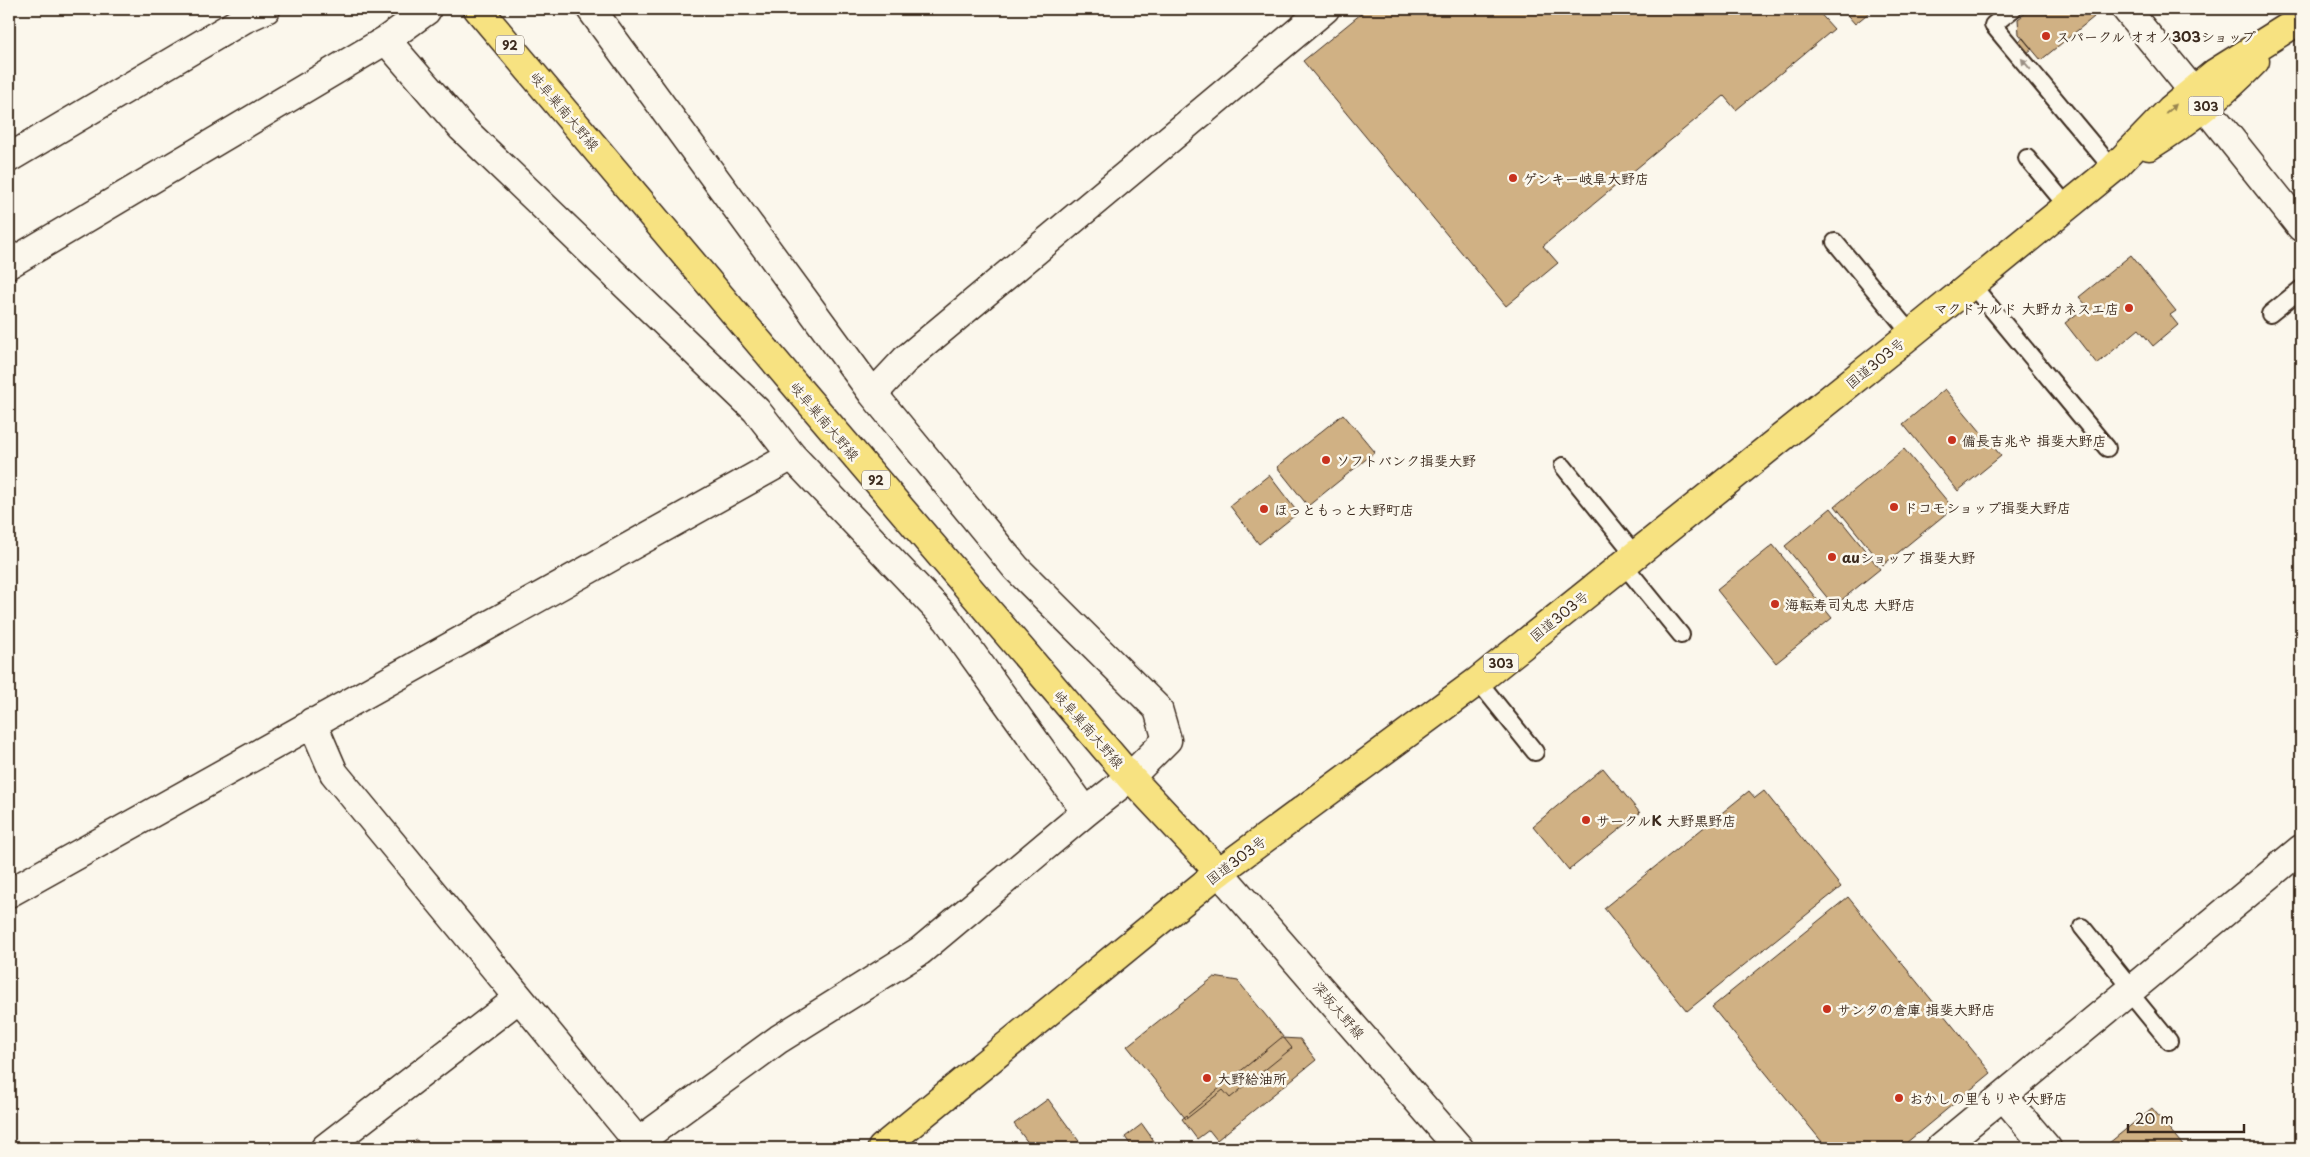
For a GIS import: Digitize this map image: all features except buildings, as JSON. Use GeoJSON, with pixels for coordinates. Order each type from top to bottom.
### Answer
{"type":"FeatureCollection","features":[{"type":"Feature","properties":{"kind":"main road","name":"岐阜巣南大野線"},"geometry":{"type":"LineString","coordinates":[[478,9],[790,379],[1130,777],[1219,872]]}},
{"type":"Feature","properties":{"kind":"main road","name":"国道303号"},"geometry":{"type":"LineString","coordinates":[[882,1148],[1219,872],[1478,681],[1972,285],[2113,169],[2183,125],[2199,99],[2228,89],[2294,23]]}},
{"type":"Feature","properties":{"kind":"street"},"geometry":{"type":"LineString","coordinates":[[9,158],[244,19],[266,9]]}},
{"type":"Feature","properties":{"kind":"street"},"geometry":{"type":"LineString","coordinates":[[312,722],[334,773],[638,1142],[780,1039],[920,951],[1130,777],[1167,740],[1158,709],[1016,568],[873,394],[591,9]]}},
{"type":"Feature","properties":{"kind":"street"},"geometry":{"type":"LineString","coordinates":[[873,394],[905,360],[1325,9]]}},
{"type":"Feature","properties":{"kind":"street"},"geometry":{"type":"LineString","coordinates":[[2126,9],[2301,227]]}},
{"type":"Feature","properties":{"kind":"street"},"geometry":{"type":"LineString","coordinates":[[9,264],[386,40],[426,11]]}},
{"type":"Feature","properties":{"kind":"street"},"geometry":{"type":"LineString","coordinates":[[386,40],[462,128],[756,410],[792,456],[947,619],[1086,812]]}},
{"type":"Feature","properties":{"kind":"street"},"geometry":{"type":"LineString","coordinates":[[9,892],[792,456]]}},
{"type":"Feature","properties":{"kind":"street"},"geometry":{"type":"LineString","coordinates":[[1940,1148],[2301,849]]}},
{"type":"Feature","properties":{"kind":"street","name":"深坂大野線"},"geometry":{"type":"LineString","coordinates":[[1219,872],[1459,1148]]}},
{"type":"Feature","properties":{"kind":"street"},"geometry":{"type":"LineString","coordinates":[[325,1148],[519,998]]}},
{"type":"Feature","properties":{"kind":"street"},"geometry":{"type":"LineString","coordinates":[[2003,1096],[2047,1148]]}},
{"type":"Feature","properties":{"kind":"lane"},"geometry":{"type":"LineString","coordinates":[[2013,9],[1993,25],[2113,169]]}},
{"type":"Feature","properties":{"kind":"lane"},"geometry":{"type":"LineString","coordinates":[[2027,158],[2066,206]]}},
{"type":"Feature","properties":{"kind":"lane"},"geometry":{"type":"LineString","coordinates":[[1835,242],[1911,334]]}},
{"type":"Feature","properties":{"kind":"lane"},"geometry":{"type":"LineString","coordinates":[[1972,285],[2107,448]]}},
{"type":"Feature","properties":{"kind":"lane"},"geometry":{"type":"LineString","coordinates":[[2270,314],[2301,289]]}},
{"type":"Feature","properties":{"kind":"lane"},"geometry":{"type":"LineString","coordinates":[[1563,466],[1681,635]]}},
{"type":"Feature","properties":{"kind":"lane"},"geometry":{"type":"LineString","coordinates":[[1478,681],[1535,752]]}},
{"type":"Feature","properties":{"kind":"lane"},"geometry":{"type":"LineString","coordinates":[[2082,928],[2169,1041]]}},
{"type":"Feature","properties":{"kind":"place","name":"スパークル オオノ303ショップ"},"geometry":{"type":"Point","coordinates":[2046,36]}},
{"type":"Feature","properties":{"kind":"place","name":"ゲンキー岐阜大野店"},"geometry":{"type":"Point","coordinates":[1513,178]}},
{"type":"Feature","properties":{"kind":"place","name":"マクドナルド 大野カネスエ店"},"geometry":{"type":"Point","coordinates":[2129,308]}},
{"type":"Feature","properties":{"kind":"place","name":"備長吉兆や 揖斐大野店"},"geometry":{"type":"Point","coordinates":[1952,440]}},
{"type":"Feature","properties":{"kind":"place","name":"ソフトバンク揖斐大野"},"geometry":{"type":"Point","coordinates":[1326,460]}},
{"type":"Feature","properties":{"kind":"place","name":"ドコモショップ揖斐大野店"},"geometry":{"type":"Point","coordinates":[1894,507]}},
{"type":"Feature","properties":{"kind":"place","name":"ほっともっと大野町店"},"geometry":{"type":"Point","coordinates":[1264,509]}},
{"type":"Feature","properties":{"kind":"place","name":"auショップ 揖斐大野"},"geometry":{"type":"Point","coordinates":[1832,557]}},
{"type":"Feature","properties":{"kind":"place","name":"海転寿司丸忠 大野店"},"geometry":{"type":"Point","coordinates":[1775,604]}},
{"type":"Feature","properties":{"kind":"place","name":"サークルK 大野黒野店"},"geometry":{"type":"Point","coordinates":[1586,820]}},
{"type":"Feature","properties":{"kind":"place","name":"サンタの倉庫 揖斐大野店"},"geometry":{"type":"Point","coordinates":[1827,1009]}},
{"type":"Feature","properties":{"kind":"place","name":"大野給油所"},"geometry":{"type":"Point","coordinates":[1207,1078]}},
{"type":"Feature","properties":{"kind":"place","name":"おかしの里もりや 大野店"},"geometry":{"type":"Point","coordinates":[1899,1098]}}]}
